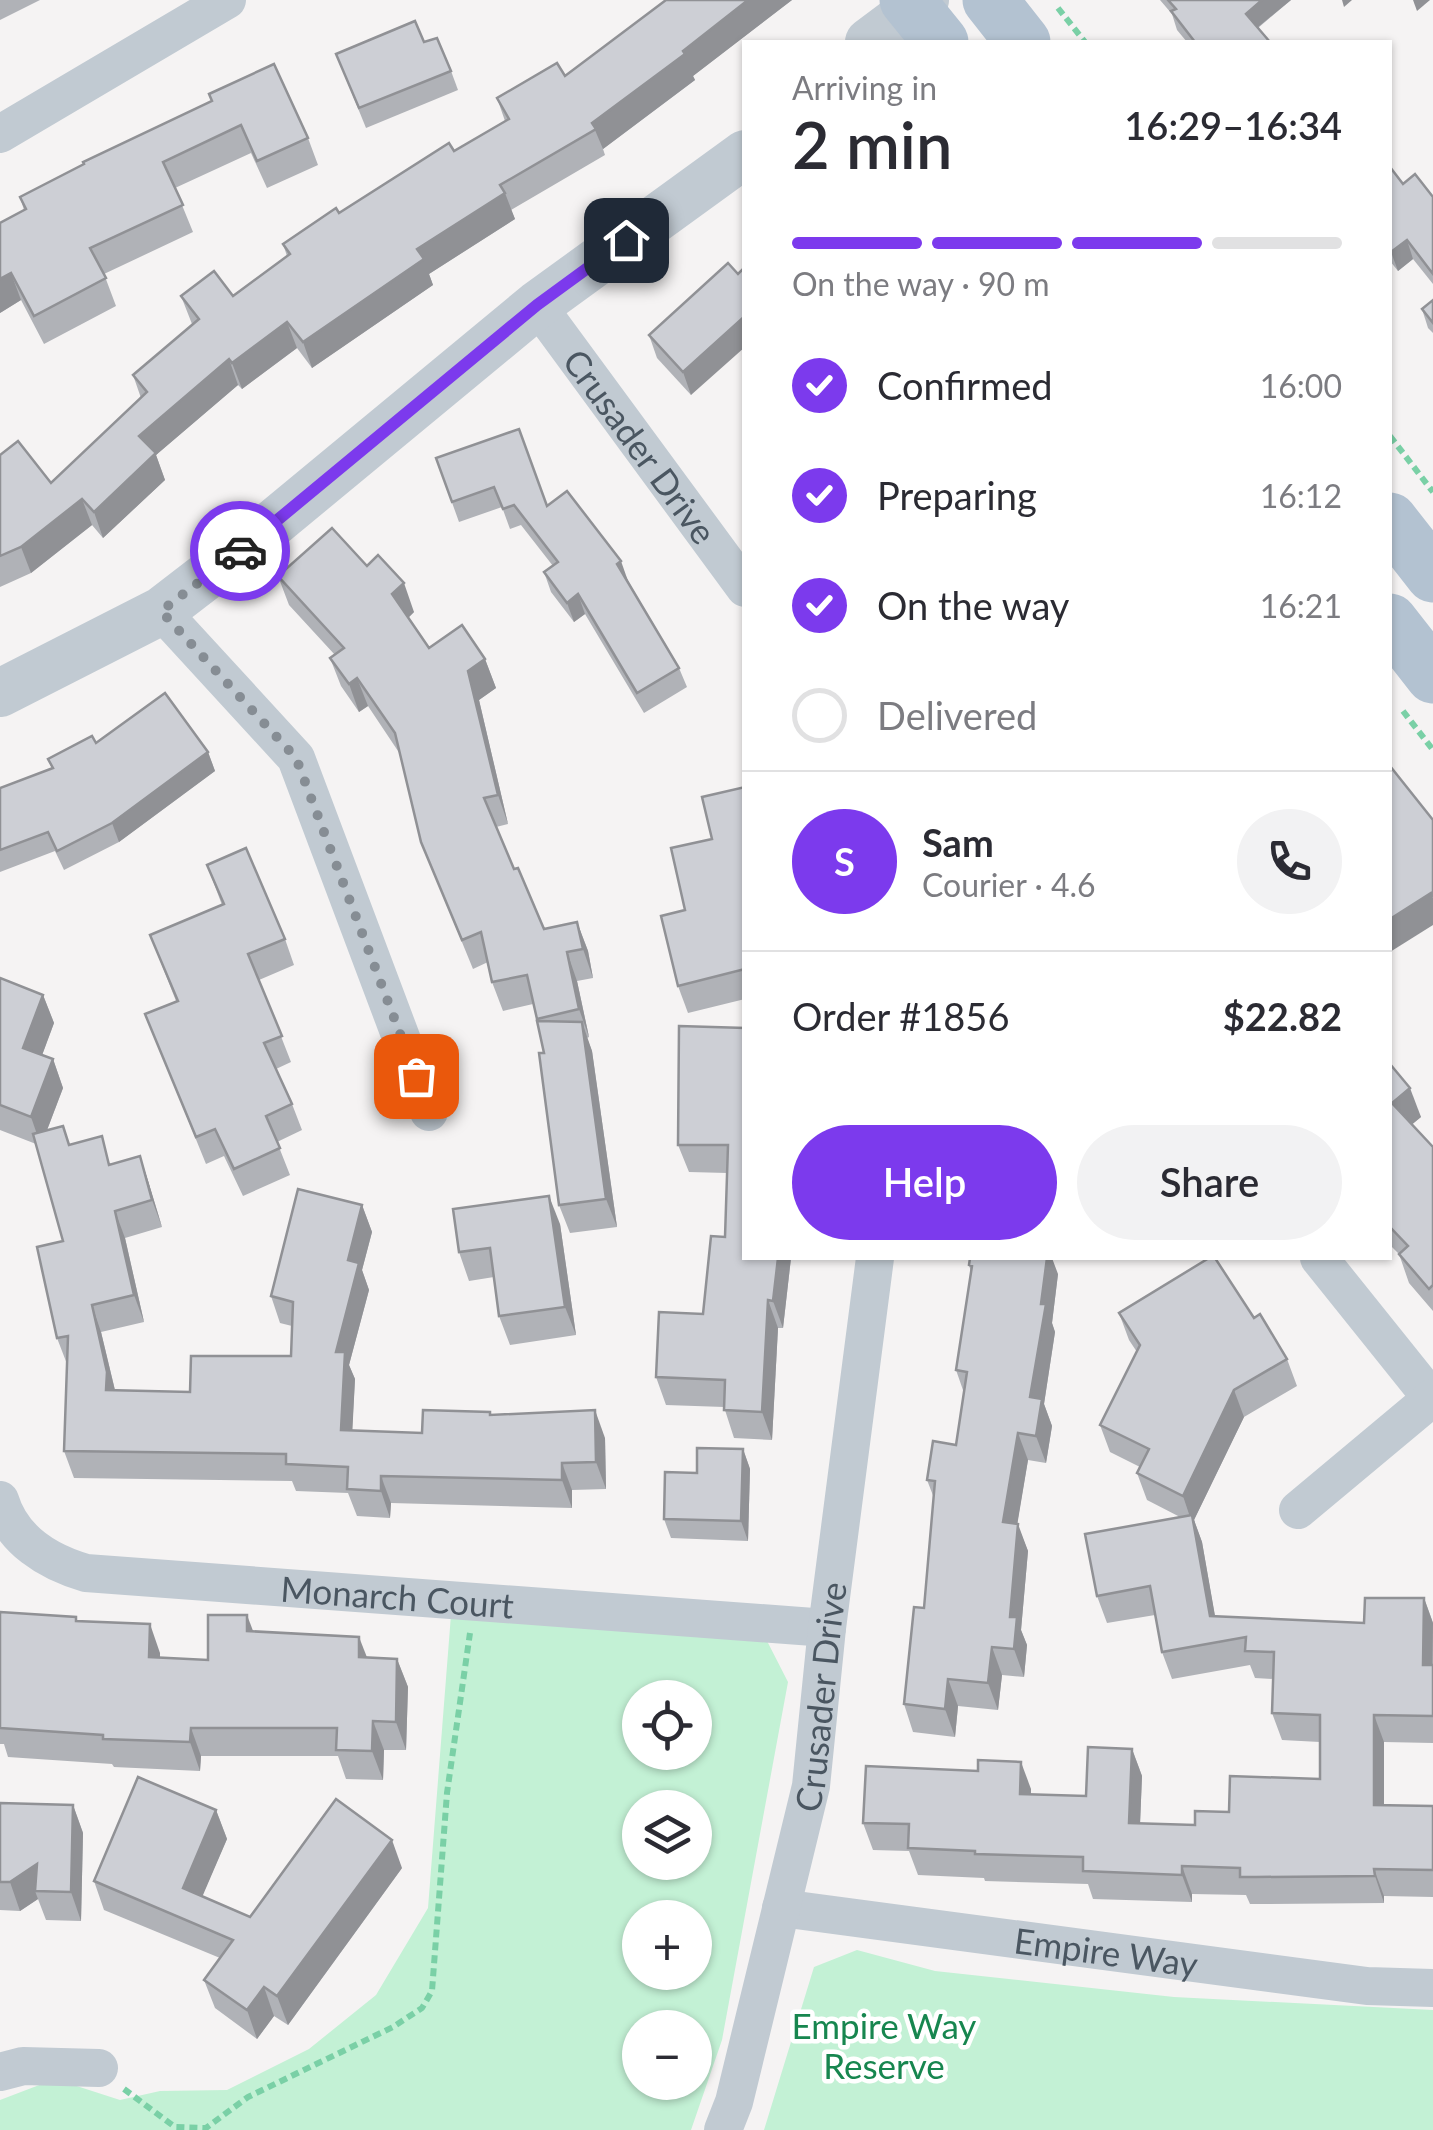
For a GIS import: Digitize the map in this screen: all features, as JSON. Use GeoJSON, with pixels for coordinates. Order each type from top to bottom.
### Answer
{"type":"FeatureCollection","features":[{"type":"Feature","properties":{"kind":"main road"},"geometry":{"type":"LineString","coordinates":[[990,0],[1021,40]]}},
{"type":"Feature","properties":{"kind":"main road"},"geometry":{"type":"LineString","coordinates":[[1392,523],[1433,576]]}},
{"type":"Feature","properties":{"kind":"main road"},"geometry":{"type":"LineString","coordinates":[[1392,626],[1417,693]]}},
{"type":"Feature","properties":{"kind":"street"},"geometry":{"type":"LineString","coordinates":[[0,134],[228,0]]}},
{"type":"Feature","properties":{"kind":"street"},"geometry":{"type":"LineString","coordinates":[[875,40],[990,0]]}},
{"type":"Feature","properties":{"kind":"street"},"geometry":{"type":"LineString","coordinates":[[0,693],[161,611],[537,305],[742,156]]}},
{"type":"Feature","properties":{"kind":"street","name":"Crusader Drive"},"geometry":{"type":"LineString","coordinates":[[537,305],[742,584]]}},
{"type":"Feature","properties":{"kind":"street"},"geometry":{"type":"LineString","coordinates":[[161,611],[296,758],[429,1112]]}},
{"type":"Feature","properties":{"kind":"street","name":"Crusader Drive"},"geometry":{"type":"LineString","coordinates":[[724,2130],[812,1786],[826,1628],[875,1260]]}},
{"type":"Feature","properties":{"kind":"street"},"geometry":{"type":"LineString","coordinates":[[1298,1510],[1432,1399],[1321,1260]]}},
{"type":"Feature","properties":{"kind":"street","name":"Monarch Court"},"geometry":{"type":"LineString","coordinates":[[0,1500],[5,1516],[30,1546],[56,1564],[86,1573],[826,1628]]}},
{"type":"Feature","properties":{"kind":"street","name":"Empire Way"},"geometry":{"type":"LineString","coordinates":[[781,1908],[1367,1986],[1433,1988]]}},
{"type":"Feature","properties":{"kind":"street"},"geometry":{"type":"LineString","coordinates":[[0,2072],[22,2066],[97,2068]]}},
{"type":"Feature","properties":{"kind":"path"},"geometry":{"type":"LineString","coordinates":[[1052,0],[1083,39]]}},
{"type":"Feature","properties":{"kind":"path"},"geometry":{"type":"LineString","coordinates":[[1392,439],[1433,492]]}},
{"type":"Feature","properties":{"kind":"path"},"geometry":{"type":"LineString","coordinates":[[1417,693],[1433,750]]}},
{"type":"Feature","properties":{"kind":"path"},"geometry":{"type":"LineString","coordinates":[[97,2068],[175,2127],[206,2128],[248,2098],[393,2027],[422,2008],[432,1990],[446,1793],[476,1602]]}},
{"type":"Feature","properties":{"kind":"green space"},"geometry":{"type":"Polygon","coordinates":[[[452,1602],[766,1639],[788,1682],[722,2040],[712,2069],[712,2010],[622,2010],[622,2100],[701,2100],[691,2130],[0,2130],[0,2100],[55,2079],[120,2100],[160,2091],[227,2090],[309,2049],[376,1995],[428,1908],[452,1602]]]}},
{"type":"Feature","properties":{"kind":"green space","name":"Empire Way Reserve"},"geometry":{"type":"Polygon","coordinates":[[[857,1950],[935,1971],[1174,1997],[1433,2010],[1433,2130],[764,2130],[814,1967],[857,1950]]]}},
{"type":"Feature","properties":{"kind":"building"},"geometry":{"type":"Polygon","coordinates":[[[666,0],[748,0],[683,51],[685,54],[592,123],[596,129],[500,185],[505,193],[417,249],[424,259],[303,342],[287,322],[232,363],[229,359],[139,436],[156,453],[94,512],[82,499],[21,547],[0,556],[0,455],[18,441],[51,483],[147,392],[133,375],[199,319],[181,296],[214,271],[233,296],[290,254],[283,244],[336,208],[339,213],[449,143],[454,151],[509,119],[497,98],[557,63],[565,76],[666,0]]]}},
{"type":"Feature","properties":{"kind":"building"},"geometry":{"type":"Polygon","coordinates":[[[1168,0],[1262,0],[1246,14],[1268,40],[1193,40],[1171,11],[1176,9],[1168,0]]]}},
{"type":"Feature","properties":{"kind":"building"},"geometry":{"type":"Polygon","coordinates":[[[415,21],[424,42],[437,38],[451,71],[359,108],[336,54],[415,21]]]}},
{"type":"Feature","properties":{"kind":"building"},"geometry":{"type":"Polygon","coordinates":[[[274,64],[308,138],[257,161],[241,125],[163,162],[183,205],[90,248],[106,278],[34,316],[11,273],[0,279],[0,223],[26,209],[20,197],[83,162],[212,101],[209,94],[274,64]]]}},
{"type":"Feature","properties":{"kind":"building"},"geometry":{"type":"Polygon","coordinates":[[[1392,170],[1403,184],[1415,174],[1433,197],[1433,274],[1407,240],[1392,251],[1392,170]]]}},
{"type":"Feature","properties":{"kind":"building"},"geometry":{"type":"Polygon","coordinates":[[[728,263],[738,274],[742,270],[742,319],[683,372],[649,335],[728,263]]]}},
{"type":"Feature","properties":{"kind":"building"},"geometry":{"type":"Polygon","coordinates":[[[1433,300],[1433,323],[1422,309],[1433,300]]]}},
{"type":"Feature","properties":{"kind":"building"},"geometry":{"type":"Polygon","coordinates":[[[519,429],[547,506],[567,491],[621,561],[617,564],[679,668],[637,693],[578,594],[567,603],[544,572],[558,562],[514,505],[503,509],[494,487],[452,502],[436,458],[519,429]]]}},
{"type":"Feature","properties":{"kind":"building"},"geometry":{"type":"Polygon","coordinates":[[[332,528],[367,566],[378,555],[404,583],[392,594],[429,648],[462,625],[485,659],[468,671],[498,795],[484,798],[544,929],[577,922],[583,949],[567,952],[579,1009],[537,1019],[527,975],[492,982],[481,932],[462,940],[421,842],[395,733],[357,678],[349,684],[330,658],[344,648],[278,576],[332,528]]]}},
{"type":"Feature","properties":{"kind":"building"},"geometry":{"type":"Polygon","coordinates":[[[165,693],[208,752],[112,823],[57,851],[48,832],[0,850],[0,788],[53,768],[48,759],[92,736],[96,743],[165,693]]]}},
{"type":"Feature","properties":{"kind":"building"},"geometry":{"type":"Polygon","coordinates":[[[1392,769],[1433,820],[1433,896],[1431,893],[1392,918],[1392,769]]]}},
{"type":"Feature","properties":{"kind":"building"},"geometry":{"type":"Polygon","coordinates":[[[742,788],[742,970],[678,986],[661,916],[685,910],[671,848],[712,839],[702,797],[742,788]]]}},
{"type":"Feature","properties":{"kind":"building"},"geometry":{"type":"Polygon","coordinates":[[[246,848],[285,939],[248,954],[282,1036],[264,1043],[292,1104],[266,1116],[280,1148],[234,1169],[215,1129],[196,1137],[145,1014],[178,1001],[150,935],[224,904],[207,865],[246,848]]]}},
{"type":"Feature","properties":{"kind":"building"},"geometry":{"type":"Polygon","coordinates":[[[0,978],[43,995],[23,1048],[53,1059],[31,1117],[0,1105],[0,978]]]}},
{"type":"Feature","properties":{"kind":"building"},"geometry":{"type":"Polygon","coordinates":[[[537,1021],[582,1022],[606,1199],[559,1205],[539,1053],[544,1053],[537,1021]]]}},
{"type":"Feature","properties":{"kind":"building"},"geometry":{"type":"Polygon","coordinates":[[[679,1026],[742,1028],[742,1260],[778,1260],[773,1301],[768,1300],[762,1412],[724,1410],[725,1380],[656,1377],[659,1312],[703,1314],[711,1236],[725,1237],[728,1145],[678,1145],[679,1026]]]}},
{"type":"Feature","properties":{"kind":"building"},"geometry":{"type":"Polygon","coordinates":[[[1392,1066],[1410,1088],[1392,1103],[1392,1066]]]}},
{"type":"Feature","properties":{"kind":"building"},"geometry":{"type":"Polygon","coordinates":[[[1392,1103],[1433,1147],[1433,1285],[1429,1289],[1399,1254],[1408,1246],[1392,1229],[1392,1103]]]}},
{"type":"Feature","properties":{"kind":"building"},"geometry":{"type":"Polygon","coordinates":[[[63,1126],[69,1145],[102,1136],[109,1165],[140,1156],[152,1200],[115,1211],[134,1295],[92,1305],[107,1372],[106,1390],[190,1392],[191,1356],[291,1356],[293,1302],[271,1296],[298,1189],[362,1205],[348,1260],[359,1263],[336,1352],[345,1352],[341,1430],[422,1433],[423,1410],[490,1415],[595,1410],[596,1462],[562,1463],[562,1480],[381,1476],[381,1491],[347,1489],[348,1467],[286,1464],[286,1454],[64,1451],[68,1336],[57,1338],[37,1247],[63,1241],[33,1134],[63,1126]]]}},
{"type":"Feature","properties":{"kind":"building"},"geometry":{"type":"Polygon","coordinates":[[[549,1196],[565,1307],[499,1316],[490,1248],[459,1252],[453,1209],[549,1196]]]}},
{"type":"Feature","properties":{"kind":"building"},"geometry":{"type":"Polygon","coordinates":[[[970,1260],[1047,1260],[1041,1304],[1046,1304],[1030,1397],[1042,1399],[1036,1436],[1018,1433],[1003,1522],[1018,1524],[1010,1617],[1017,1617],[1014,1649],[992,1647],[988,1683],[948,1679],[945,1709],[904,1704],[914,1607],[924,1608],[935,1481],[927,1480],[933,1441],[956,1445],[967,1372],[956,1370],[972,1266],[970,1260]]]}},
{"type":"Feature","properties":{"kind":"building"},"geometry":{"type":"Polygon","coordinates":[[[1206,1260],[1216,1260],[1254,1318],[1260,1314],[1287,1359],[1234,1390],[1183,1496],[1137,1473],[1149,1449],[1100,1425],[1140,1345],[1119,1313],[1206,1260]]]}},
{"type":"Feature","properties":{"kind":"building"},"geometry":{"type":"Polygon","coordinates":[[[697,1448],[743,1449],[741,1521],[664,1519],[665,1472],[697,1473],[697,1448]]]}},
{"type":"Feature","properties":{"kind":"building"},"geometry":{"type":"Polygon","coordinates":[[[1192,1515],[1210,1616],[1364,1623],[1365,1598],[1424,1598],[1423,1665],[1433,1665],[1433,1716],[1374,1715],[1374,1805],[1433,1806],[1433,1870],[1374,1869],[1375,1876],[1256,1877],[1240,1877],[1240,1868],[1182,1866],[1182,1875],[1083,1871],[1083,1857],[908,1848],[909,1824],[863,1823],[866,1766],[978,1771],[978,1760],[1021,1762],[1020,1794],[1086,1796],[1088,1747],[1132,1749],[1129,1823],[1195,1825],[1195,1811],[1229,1812],[1230,1776],[1320,1779],[1320,1715],[1272,1713],[1274,1652],[1245,1651],[1246,1637],[1162,1652],[1150,1586],[1097,1596],[1085,1534],[1192,1515]]]}},
{"type":"Feature","properties":{"kind":"building"},"geometry":{"type":"Polygon","coordinates":[[[0,1612],[150,1624],[149,1657],[208,1660],[208,1615],[247,1615],[247,1631],[359,1637],[359,1657],[397,1659],[396,1722],[373,1721],[372,1751],[336,1750],[337,1728],[191,1728],[190,1742],[103,1739],[103,1735],[0,1728],[0,1612]]]}},
{"type":"Feature","properties":{"kind":"building"},"geometry":{"type":"Polygon","coordinates":[[[138,1777],[216,1810],[183,1888],[250,1917],[336,1799],[392,1840],[277,1996],[264,1987],[247,2010],[204,1980],[233,1940],[94,1881],[138,1777]]]}},
{"type":"Feature","properties":{"kind":"building"},"geometry":{"type":"Polygon","coordinates":[[[0,1803],[73,1805],[71,1892],[35,1891],[37,1864],[10,1882],[0,1882],[0,1803]]]}},
{"type":"Feature","properties":{"kind":"way so far"},"geometry":{"type":"LineString","coordinates":[[240,551],[161,611],[296,758],[416,1076]]}},
{"type":"Feature","properties":{"kind":"route"},"geometry":{"type":"LineString","coordinates":[[240,551],[537,305],[626,240]]}}]}
